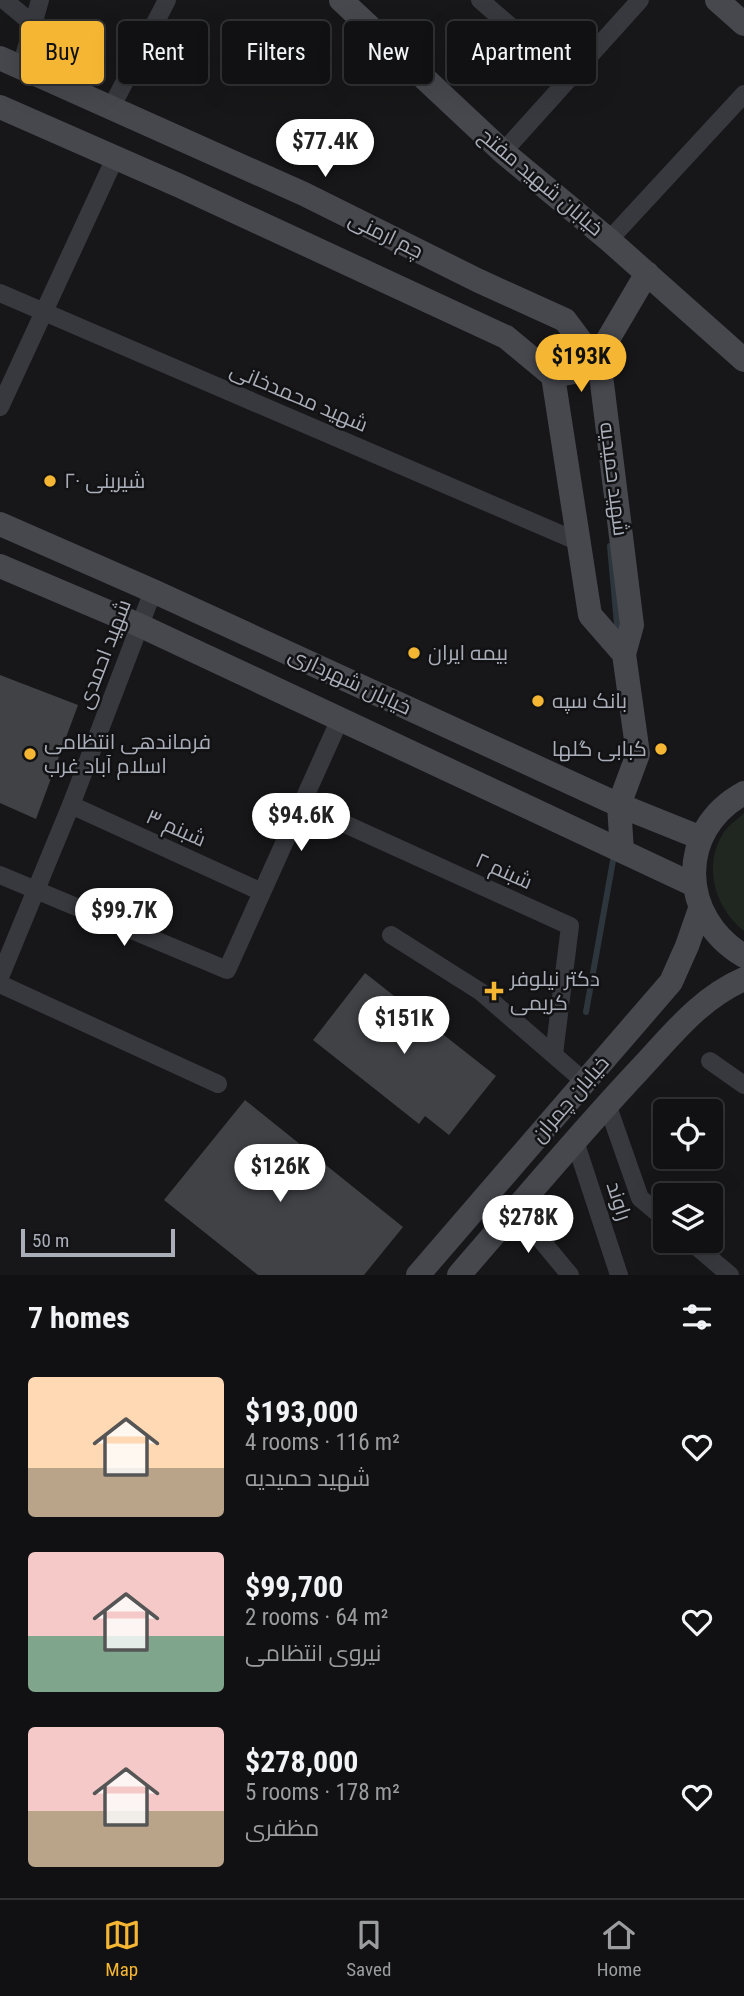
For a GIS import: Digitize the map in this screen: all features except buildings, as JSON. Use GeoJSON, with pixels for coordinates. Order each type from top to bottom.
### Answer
{"type":"FeatureCollection","features":[{"type":"Feature","properties":{"kind":"street"},"geometry":{"type":"LineString","coordinates":[[4,0],[29,21]]}},
{"type":"Feature","properties":{"kind":"street"},"geometry":{"type":"LineString","coordinates":[[34,21],[40,0]]}},
{"type":"Feature","properties":{"kind":"street"},"geometry":{"type":"LineString","coordinates":[[111,108],[167,0]]}},
{"type":"Feature","properties":{"kind":"street","name":"خیابان شهید مفتح"},"geometry":{"type":"LineString","coordinates":[[341,0],[503,152],[609,240],[744,360]]}},
{"type":"Feature","properties":{"kind":"street"},"geometry":{"type":"LineString","coordinates":[[480,0],[504,21]]}},
{"type":"Feature","properties":{"kind":"street"},"geometry":{"type":"LineString","coordinates":[[596,49],[640,0]]}},
{"type":"Feature","properties":{"kind":"street"},"geometry":{"type":"LineString","coordinates":[[717,0],[744,24]]}},
{"type":"Feature","properties":{"kind":"street"},"geometry":{"type":"LineString","coordinates":[[10,62],[21,44]]}},
{"type":"Feature","properties":{"kind":"street","name":"چم ارمنی"},"geometry":{"type":"LineString","coordinates":[[10,62],[304,194],[479,281],[565,320],[600,367]]}},
{"type":"Feature","properties":{"kind":"street"},"geometry":{"type":"LineString","coordinates":[[503,152],[565,84]]}},
{"type":"Feature","properties":{"kind":"street"},"geometry":{"type":"LineString","coordinates":[[609,240],[744,94]]}},
{"type":"Feature","properties":{"kind":"street","name":"چم ارمنی"},"geometry":{"type":"LineString","coordinates":[[0,107],[506,337],[553,376]]}},
{"type":"Feature","properties":{"kind":"street"},"geometry":{"type":"LineString","coordinates":[[0,407],[115,158]]}},
{"type":"Feature","properties":{"kind":"street","name":"شهید حمیدیه"},"geometry":{"type":"LineString","coordinates":[[620,805],[638,754],[624,654],[632,625],[600,367],[607,341],[647,273]]}},
{"type":"Feature","properties":{"kind":"street","name":"شهید محمدخانی"},"geometry":{"type":"LineString","coordinates":[[0,293],[579,542]]}},
{"type":"Feature","properties":{"kind":"street"},"geometry":{"type":"LineString","coordinates":[[553,376],[600,367]]}},
{"type":"Feature","properties":{"kind":"street","name":"شهید حمیدیه"},"geometry":{"type":"LineString","coordinates":[[553,376],[590,615],[624,654]]}},
{"type":"Feature","properties":{"kind":"street","name":"خیابان شهرداری"},"geometry":{"type":"LineString","coordinates":[[0,524],[153,591],[620,805],[701,838]]}},
{"type":"Feature","properties":{"kind":"street","name":"خیابان شهرداری"},"geometry":{"type":"LineString","coordinates":[[0,566],[139,625],[622,851],[697,897]]}},
{"type":"Feature","properties":{"kind":"street","name":"شهید احمدی"},"geometry":{"type":"LineString","coordinates":[[0,977],[71,806],[153,591]]}},
{"type":"Feature","properties":{"kind":"street"},"geometry":{"type":"LineString","coordinates":[[0,875],[227,970],[340,719]]}},
{"type":"Feature","properties":{"kind":"street"},"geometry":{"type":"LineString","coordinates":[[701,838],[713,817],[731,800],[744,793]]}},
{"type":"Feature","properties":{"kind":"street","name":"شبنم ۲"},"geometry":{"type":"LineString","coordinates":[[301,804],[570,926],[554,1054]]}},
{"type":"Feature","properties":{"kind":"street"},"geometry":{"type":"LineString","coordinates":[[620,805],[622,851]]}},
{"type":"Feature","properties":{"kind":"street","name":"شبنم ۳"},"geometry":{"type":"LineString","coordinates":[[71,806],[262,892]]}},
{"type":"Feature","properties":{"kind":"street","name":"خیابان چمران"},"geometry":{"type":"LineString","coordinates":[[418,1275],[671,982],[687,946],[697,897],[694,861],[701,838]]}},
{"type":"Feature","properties":{"kind":"street"},"geometry":{"type":"LineString","coordinates":[[697,897],[712,930],[729,947],[744,956]]}},
{"type":"Feature","properties":{"kind":"street"},"geometry":{"type":"LineString","coordinates":[[391,935],[481,992],[585,1082]]}},
{"type":"Feature","properties":{"kind":"street","name":"خیابان چمران"},"geometry":{"type":"LineString","coordinates":[[459,1275],[607,1104],[694,1011],[715,993],[744,979]]}},
{"type":"Feature","properties":{"kind":"street"},"geometry":{"type":"LineString","coordinates":[[0,984],[218,1084]]}},
{"type":"Feature","properties":{"kind":"street"},"geometry":{"type":"LineString","coordinates":[[710,1061],[744,1085]]}},
{"type":"Feature","properties":{"kind":"street"},"geometry":{"type":"LineString","coordinates":[[607,1104],[639,1198],[653,1209]]}},
{"type":"Feature","properties":{"kind":"street","name":"راوند"},"geometry":{"type":"LineString","coordinates":[[575,1141],[619,1275]]}},
{"type":"Feature","properties":{"kind":"street"},"geometry":{"type":"LineString","coordinates":[[516,1210],[570,1275]]}},
{"type":"Feature","properties":{"kind":"street"},"geometry":{"type":"LineString","coordinates":[[704,1253],[730,1275]]}},
{"type":"Feature","properties":{"kind":"shaded area"},"geometry":{"type":"Polygon","coordinates":[[[744,813],[744,931],[734,922],[719,899],[713,872],[717,845],[724,832],[744,813]]]}},
{"type":"Feature","properties":{"kind":"waterway"},"geometry":{"type":"LineString","coordinates":[[610,546],[618,636]]}},
{"type":"Feature","properties":{"kind":"waterway"},"geometry":{"type":"LineString","coordinates":[[586,1012],[614,855]]}},
{"type":"Feature","properties":{"kind":"place","name":"شیرینی ۲۰"},"geometry":{"type":"Point","coordinates":[50,481]}},
{"type":"Feature","properties":{"kind":"place","name":"بیمه ایران"},"geometry":{"type":"Point","coordinates":[414,653]}},
{"type":"Feature","properties":{"kind":"place","name":"بانک سپه"},"geometry":{"type":"Point","coordinates":[538,701]}},
{"type":"Feature","properties":{"kind":"place","name":"کبابی گلها"},"geometry":{"type":"Point","coordinates":[661,749]}},
{"type":"Feature","properties":{"kind":"place","name":"فرماندهی انتظامی اسلام آباد غرب"},"geometry":{"type":"Point","coordinates":[30,754]}},
{"type":"Feature","properties":{"kind":"place","name":"دکتر نیلوفر کریمی"},"geometry":{"type":"Point","coordinates":[494,991]}}]}
